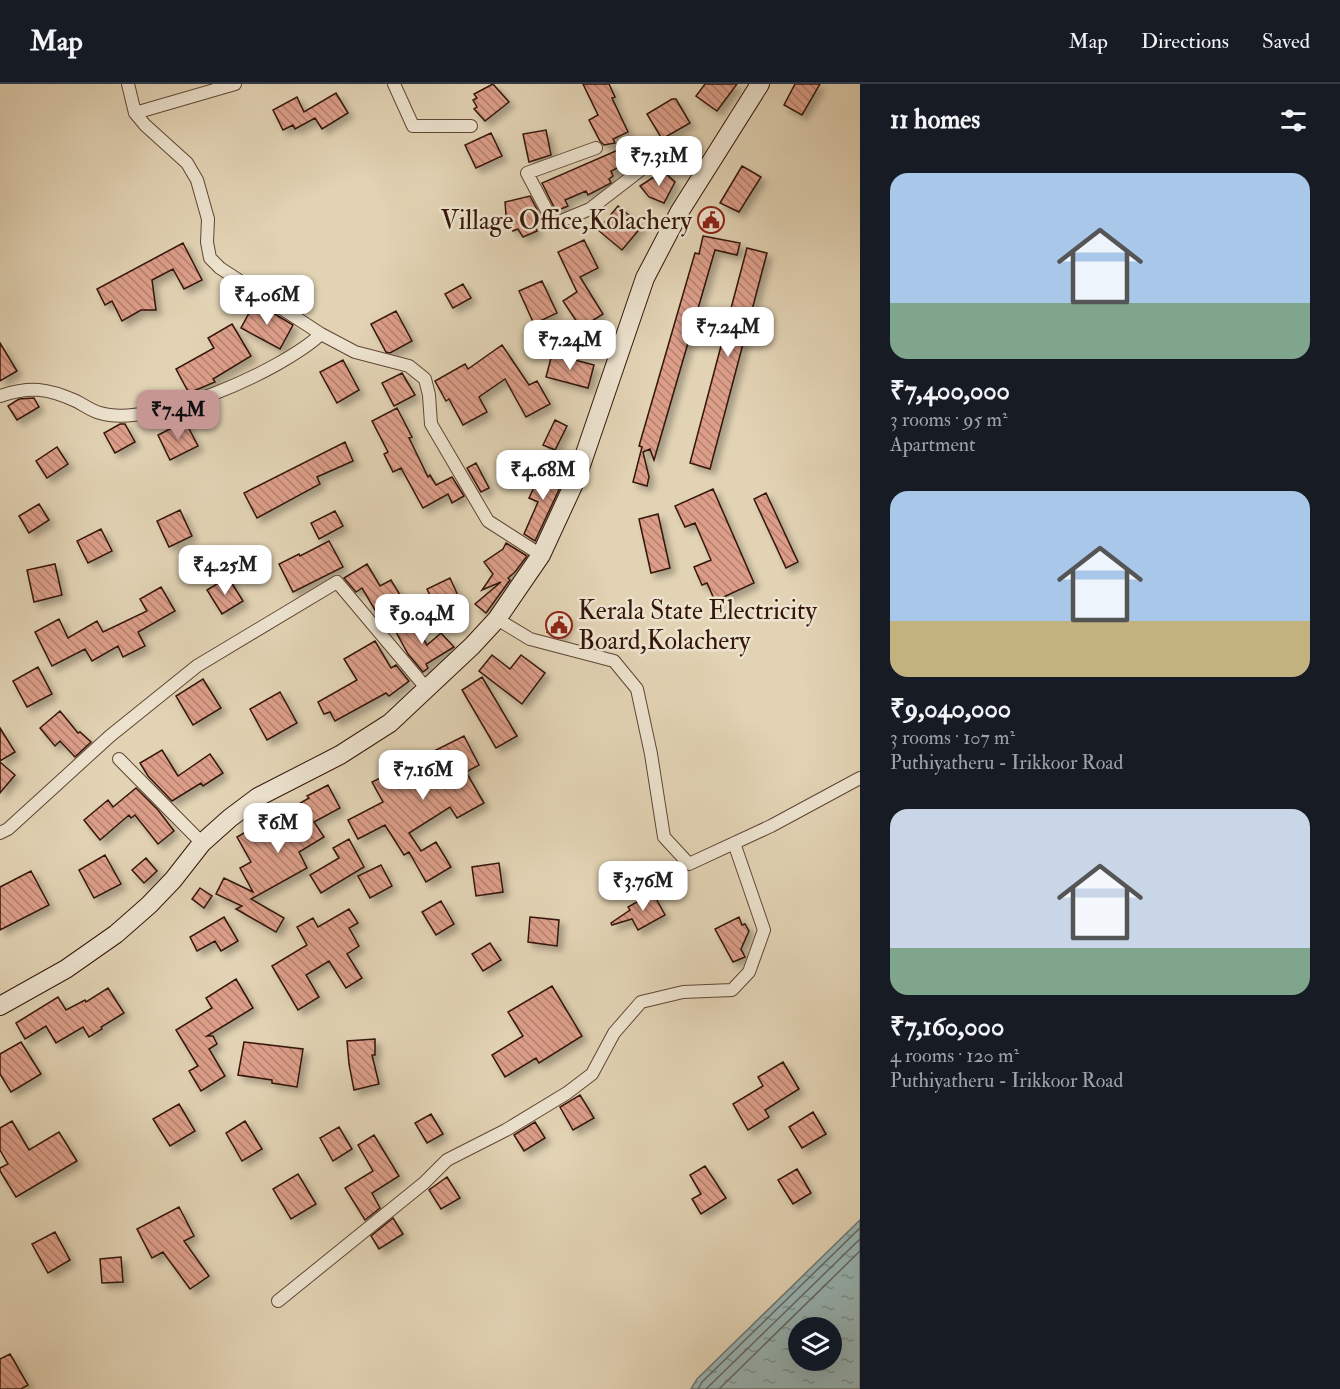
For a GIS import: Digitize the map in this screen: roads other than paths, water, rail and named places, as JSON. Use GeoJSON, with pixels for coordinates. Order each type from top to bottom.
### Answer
{"type":"FeatureCollection","features":[{"type":"Feature","properties":{"kind":"main road"},"geometry":{"type":"LineString","coordinates":[[0,1005],[66,969],[116,934],[173,879],[202,843],[258,797],[340,754],[390,723],[497,619],[541,555],[576,477],[645,278],[680,211],[757,85]]}},
{"type":"Feature","properties":{"kind":"street"},"geometry":{"type":"LineString","coordinates":[[128,84],[135,113],[187,163],[197,180],[208,219],[207,242],[210,258],[220,268],[321,334],[355,352],[408,366],[425,379],[429,394],[430,424],[488,521],[541,555]]}},
{"type":"Feature","properties":{"kind":"street"},"geometry":{"type":"LineString","coordinates":[[135,113],[235,84]]}},
{"type":"Feature","properties":{"kind":"street"},"geometry":{"type":"LineString","coordinates":[[394,84],[413,126],[471,126]]}},
{"type":"Feature","properties":{"kind":"street"},"geometry":{"type":"LineString","coordinates":[[596,148],[527,173],[554,224],[590,209],[660,155],[706,168]]}},
{"type":"Feature","properties":{"kind":"street"},"geometry":{"type":"LineString","coordinates":[[0,396],[21,389],[44,390],[74,400],[101,414],[129,416],[168,409],[213,394],[280,364],[309,346],[321,334]]}},
{"type":"Feature","properties":{"kind":"street"},"geometry":{"type":"LineString","coordinates":[[0,833],[8,829],[110,736],[197,666],[338,582],[427,689]]}},
{"type":"Feature","properties":{"kind":"street"},"geometry":{"type":"LineString","coordinates":[[497,619],[530,639],[614,661],[637,689],[651,754],[664,837],[689,864],[771,826],[860,778]]}},
{"type":"Feature","properties":{"kind":"street"},"geometry":{"type":"LineString","coordinates":[[119,759],[202,843]]}},
{"type":"Feature","properties":{"kind":"street"},"geometry":{"type":"LineString","coordinates":[[278,1301],[424,1183],[447,1160],[506,1130],[567,1093],[591,1074],[614,1033],[641,1002],[683,992],[732,990],[749,972],[764,930],[734,843]]}},
{"type":"Feature","properties":{"kind":"water"},"geometry":{"type":"Polygon","coordinates":[[[860,1220],[860,1389],[691,1389],[697,1379],[860,1220]]]}},
{"type":"Feature","properties":{"kind":"place","name":"Village Office,Kolachery"},"geometry":{"type":"Point","coordinates":[711,220]}},
{"type":"Feature","properties":{"kind":"place","name":"Kerala State Electricity Board,Kolachery"},"geometry":{"type":"Point","coordinates":[559,625]}}]}
